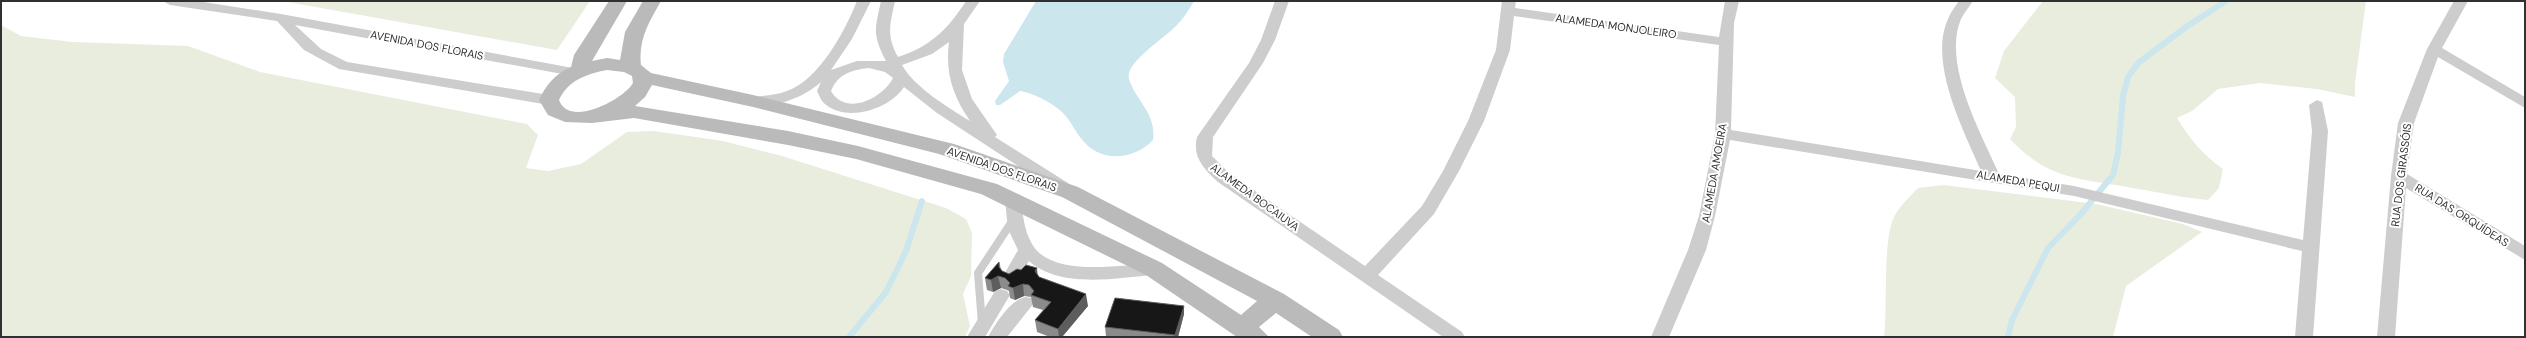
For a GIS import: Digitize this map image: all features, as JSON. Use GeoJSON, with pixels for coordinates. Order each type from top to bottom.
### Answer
{"type":"FeatureCollection","features":[{"type":"Feature","properties":{"kind":"street","name":"AVENIDA DOS FLORAIS"},"geometry":{"type":"LineString","coordinates":[[170,1],[281,18],[576,71],[607,64],[946,149],[1070,192],[1275,300],[1330,337]]}},
{"type":"Feature","properties":{"kind":"street"},"geometry":{"type":"LineString","coordinates":[[576,71],[584,55],[618,1]]}},
{"type":"Feature","properties":{"kind":"street"},"geometry":{"type":"LineString","coordinates":[[594,116],[621,107],[632,100],[640,92],[643,85],[628,50],[636,28],[652,1]]}},
{"type":"Feature","properties":{"kind":"street"},"geometry":{"type":"LineString","coordinates":[[895,70],[942,42],[958,26],[973,1]]}},
{"type":"Feature","properties":{"kind":"street","name":"ALAMEDA BOCAIUVA"},"geometry":{"type":"LineString","coordinates":[[1282,1],[1268,40],[1256,63],[1205,137],[1202,155],[1224,178],[1456,337]]}},
{"type":"Feature","properties":{"kind":"street","name":"ALAMEDA AMOEIRA"},"geometry":{"type":"LineString","coordinates":[[1660,337],[1697,250],[1707,216],[1723,134],[1727,23],[1732,1]]}},
{"type":"Feature","properties":{"kind":"street"},"geometry":{"type":"LineString","coordinates":[[1966,1],[1958,9],[1950,27],[1948,54],[1959,94],[1992,177]]}},
{"type":"Feature","properties":{"kind":"street","name":"RUA DOS GIRASSÓIS"},"geometry":{"type":"LineString","coordinates":[[2386,337],[2399,176],[2406,123],[2434,48],[2461,1]]}},
{"type":"Feature","properties":{"kind":"street"},"geometry":{"type":"LineString","coordinates":[[796,93],[830,64],[863,4],[887,6],[882,30],[883,42],[895,70],[896,88],[886,99],[860,107],[842,106],[829,100],[824,91],[828,80],[830,64]]}},
{"type":"Feature","properties":{"kind":"street"},"geometry":{"type":"LineString","coordinates":[[1367,275],[1428,210],[1451,170],[1476,121],[1503,50],[1507,6]]}},
{"type":"Feature","properties":{"kind":"street","name":"ALAMEDA MONJOLEIRO"},"geometry":{"type":"LineString","coordinates":[[1507,6],[1727,42]]}},
{"type":"Feature","properties":{"kind":"street"},"geometry":{"type":"LineString","coordinates":[[281,18],[302,42],[320,56],[344,66],[549,100],[551,107],[557,113],[573,117],[634,112],[788,138],[858,153],[989,190],[1013,210],[1154,269],[1249,332],[1275,300]]}},
{"type":"Feature","properties":{"kind":"street"},"geometry":{"type":"LineString","coordinates":[[958,26],[953,65],[957,88],[982,127],[1023,162]]}},
{"type":"Feature","properties":{"kind":"street"},"geometry":{"type":"LineString","coordinates":[[2434,48],[2525,103]]}},
{"type":"Feature","properties":{"kind":"street"},"geometry":{"type":"LineString","coordinates":[[917,57],[936,57],[945,59],[953,65]]}},
{"type":"Feature","properties":{"kind":"street"},"geometry":{"type":"LineString","coordinates":[[753,101],[796,93],[828,80],[849,68],[868,64],[895,70],[942,110],[1070,192]]}},
{"type":"Feature","properties":{"kind":"street","name":"AVENIDA DOS FLORAIS"},"geometry":{"type":"LineString","coordinates":[[549,100],[558,84],[576,71]]}},
{"type":"Feature","properties":{"kind":"street"},"geometry":{"type":"LineString","coordinates":[[2304,337],[2320,131],[2317,105]]}},
{"type":"Feature","properties":{"kind":"street","name":"ALAMEDA PEQUI"},"geometry":{"type":"LineString","coordinates":[[1723,134],[1992,177],[2135,204],[2310,247]]}},
{"type":"Feature","properties":{"kind":"street","name":"RUA DAS ORQUÍDEAS"},"geometry":{"type":"LineString","coordinates":[[2399,176],[2525,254]]}},
{"type":"Feature","properties":{"kind":"street"},"geometry":{"type":"LineString","coordinates":[[1013,210],[1026,250],[1038,263],[1060,269],[1088,273],[1154,269]]}},
{"type":"Feature","properties":{"kind":"street"},"geometry":{"type":"LineString","coordinates":[[1011,278],[1026,250]]}},
{"type":"Feature","properties":{"kind":"street"},"geometry":{"type":"LineString","coordinates":[[1047,283],[1060,269]]}},
{"type":"Feature","properties":{"kind":"street"},"geometry":{"type":"LineString","coordinates":[[979,330],[997,301],[1012,316]]}},
{"type":"Feature","properties":{"kind":"street"},"geometry":{"type":"LineString","coordinates":[[997,337],[1012,316],[1025,304]]}},
{"type":"Feature","properties":{"kind":"lane"},"geometry":{"type":"LineString","coordinates":[[979,330],[978,273],[1013,210]]}},
{"type":"Feature","properties":{"kind":"shaded area"},"geometry":{"type":"Polygon","coordinates":[[[282,1],[590,1],[557,50],[282,1]]]}},
{"type":"Feature","properties":{"kind":"shaded area"},"geometry":{"type":"Polygon","coordinates":[[[2043,1],[2366,1],[2355,83],[2355,97],[2317,89],[2260,83],[2218,89],[2192,111],[2177,118],[2197,146],[2223,169],[2219,188],[2208,200],[2066,176],[2038,163],[2024,153],[2010,139],[2016,127],[2015,97],[1995,78],[2004,51],[2043,1]]]}},
{"type":"Feature","properties":{"kind":"shaded area"},"geometry":{"type":"Polygon","coordinates":[[[1,25],[21,36],[73,42],[188,46],[260,72],[527,124],[538,135],[526,168],[548,171],[581,164],[627,132],[654,131],[723,141],[782,156],[946,208],[966,219],[972,233],[971,276],[963,294],[970,326],[965,337],[1,337],[1,25]]]}},
{"type":"Feature","properties":{"kind":"shaded area"},"geometry":{"type":"Polygon","coordinates":[[[1943,185],[2096,204],[2183,224],[2202,232],[2126,286],[2113,337],[1884,337],[1888,239],[1891,225],[1897,211],[1918,188],[1943,185]]]}},
{"type":"Feature","properties":{"kind":"water"},"geometry":{"type":"Polygon","coordinates":[[[1036,1],[1194,1],[1179,23],[1139,58],[1129,73],[1129,79],[1132,87],[1149,115],[1152,123],[1153,140],[1146,146],[1129,155],[1110,156],[1101,154],[1085,143],[1059,110],[1043,99],[1025,92],[1020,91],[1000,105],[996,105],[995,101],[1009,81],[1003,62],[1004,54],[1036,1]]]}},
{"type":"Feature","properties":{"kind":"building"},"geometry":{"type":"Polygon","coordinates":[[[999,262],[999,267],[1002,271],[1009,274],[1017,269],[1021,270],[1026,265],[1037,268],[1035,271],[1039,277],[1086,294],[1058,329],[1035,320],[1051,302],[1031,295],[1034,291],[1029,285],[1023,284],[1013,288],[1008,286],[1010,283],[1005,278],[998,276],[991,280],[985,278],[999,262]]]}},
{"type":"Feature","properties":{"kind":"building"},"geometry":{"type":"Polygon","coordinates":[[[1115,298],[1184,306],[1175,335],[1105,327],[1115,298]]]}},
{"type":"Feature","properties":{"kind":"waterway"},"geometry":{"type":"LineString","coordinates":[[2008,337],[2012,320],[2048,248],[2080,215],[2113,175],[2118,153],[2123,96],[2128,77],[2138,63],[2186,27],[2226,1]]}},
{"type":"Feature","properties":{"kind":"waterway"},"geometry":{"type":"LineString","coordinates":[[849,337],[886,292],[906,251],[922,201]]}}]}
